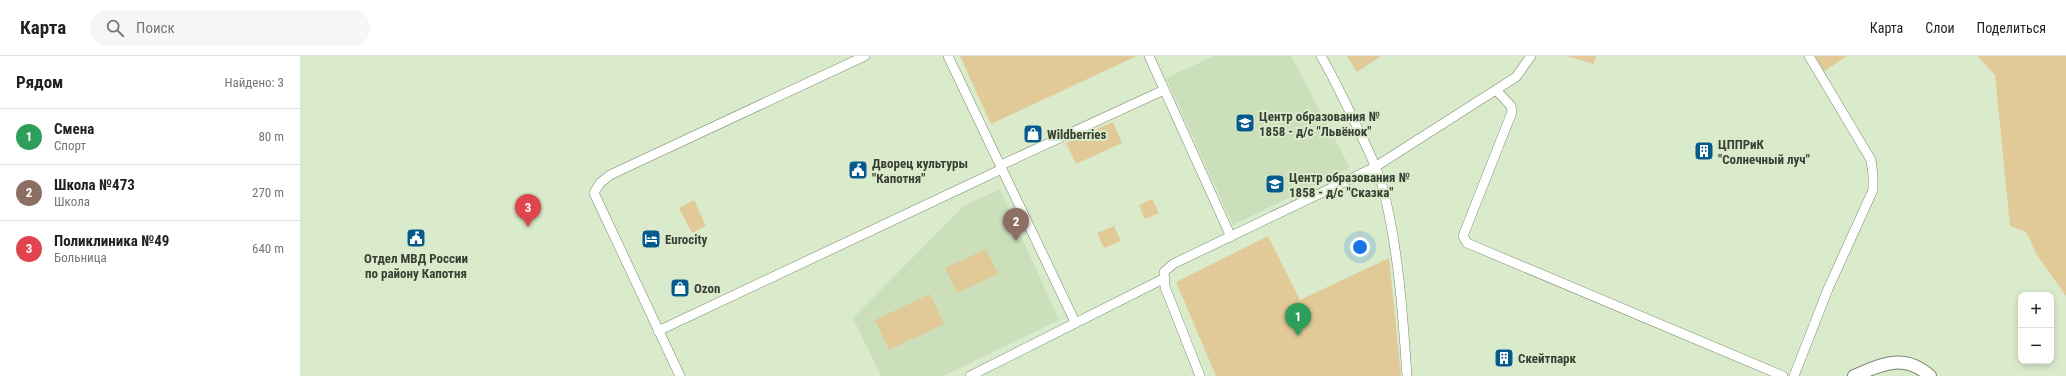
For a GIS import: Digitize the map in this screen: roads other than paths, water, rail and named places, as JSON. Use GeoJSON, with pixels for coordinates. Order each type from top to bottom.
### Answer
{"type":"FeatureCollection","features":[{"type":"Feature","properties":{"kind":"main road"},"geometry":{"type":"LineString","coordinates":[[1854,376],[1882,364],[1898,362],[1912,365],[1930,376]]}},
{"type":"Feature","properties":{"kind":"street"},"geometry":{"type":"LineString","coordinates":[[680,376],[594,193],[595,188],[614,173],[865,56]]}},
{"type":"Feature","properties":{"kind":"street"},"geometry":{"type":"LineString","coordinates":[[948,56],[1075,322]]}},
{"type":"Feature","properties":{"kind":"street"},"geometry":{"type":"LineString","coordinates":[[1149,56],[1231,237]]}},
{"type":"Feature","properties":{"kind":"street"},"geometry":{"type":"LineString","coordinates":[[1320,56],[1334,78],[1375,167],[1382,186],[1398,280],[1407,376]]}},
{"type":"Feature","properties":{"kind":"street"},"geometry":{"type":"LineString","coordinates":[[1199,375],[1163,279],[1164,272],[1173,264],[1375,167],[1516,77],[1531,56]]}},
{"type":"Feature","properties":{"kind":"street"},"geometry":{"type":"LineString","coordinates":[[1794,376],[1828,289],[1873,190],[1873,175],[1870,160],[1809,56]]}},
{"type":"Feature","properties":{"kind":"street"},"geometry":{"type":"LineString","coordinates":[[658,331],[1164,90]]}},
{"type":"Feature","properties":{"kind":"street"},"geometry":{"type":"LineString","coordinates":[[1496,90],[1511,106],[1512,112],[1463,236],[1467,243],[1783,376]]}},
{"type":"Feature","properties":{"kind":"street"},"geometry":{"type":"LineString","coordinates":[[970,376],[1163,279]]}},
{"type":"Feature","properties":{"kind":"place","name":"Центр образования № 1858 - д/с \"Львёнок\""},"geometry":{"type":"Point","coordinates":[1245,123]}},
{"type":"Feature","properties":{"kind":"place","name":"Wildberries"},"geometry":{"type":"Point","coordinates":[1033,134]}},
{"type":"Feature","properties":{"kind":"place","name":"ЦППРиК \"Солнечный луч\""},"geometry":{"type":"Point","coordinates":[1704,151]}},
{"type":"Feature","properties":{"kind":"place","name":"Дворец культуры \"Капотня\""},"geometry":{"type":"Point","coordinates":[858,170]}},
{"type":"Feature","properties":{"kind":"place","name":"Центр образования № 1858 - д/с \"Сказка\""},"geometry":{"type":"Point","coordinates":[1275,184]}},
{"type":"Feature","properties":{"kind":"place","name":"Поликлиника №49"},"geometry":{"type":"Point","coordinates":[528,227]}},
{"type":"Feature","properties":{"kind":"place","name":"Отдел МВД России по району Капотня"},"geometry":{"type":"Point","coordinates":[416,238]}},
{"type":"Feature","properties":{"kind":"place","name":"Eurocity"},"geometry":{"type":"Point","coordinates":[651,239]}},
{"type":"Feature","properties":{"kind":"place","name":"Школа №473"},"geometry":{"type":"Point","coordinates":[1016,241]}},
{"type":"Feature","properties":{"kind":"place","name":"Ozon"},"geometry":{"type":"Point","coordinates":[680,288]}},
{"type":"Feature","properties":{"kind":"place","name":"Смена"},"geometry":{"type":"Point","coordinates":[1298,336]}},
{"type":"Feature","properties":{"kind":"place","name":"Скейтпарк"},"geometry":{"type":"Point","coordinates":[1504,358]}}]}
